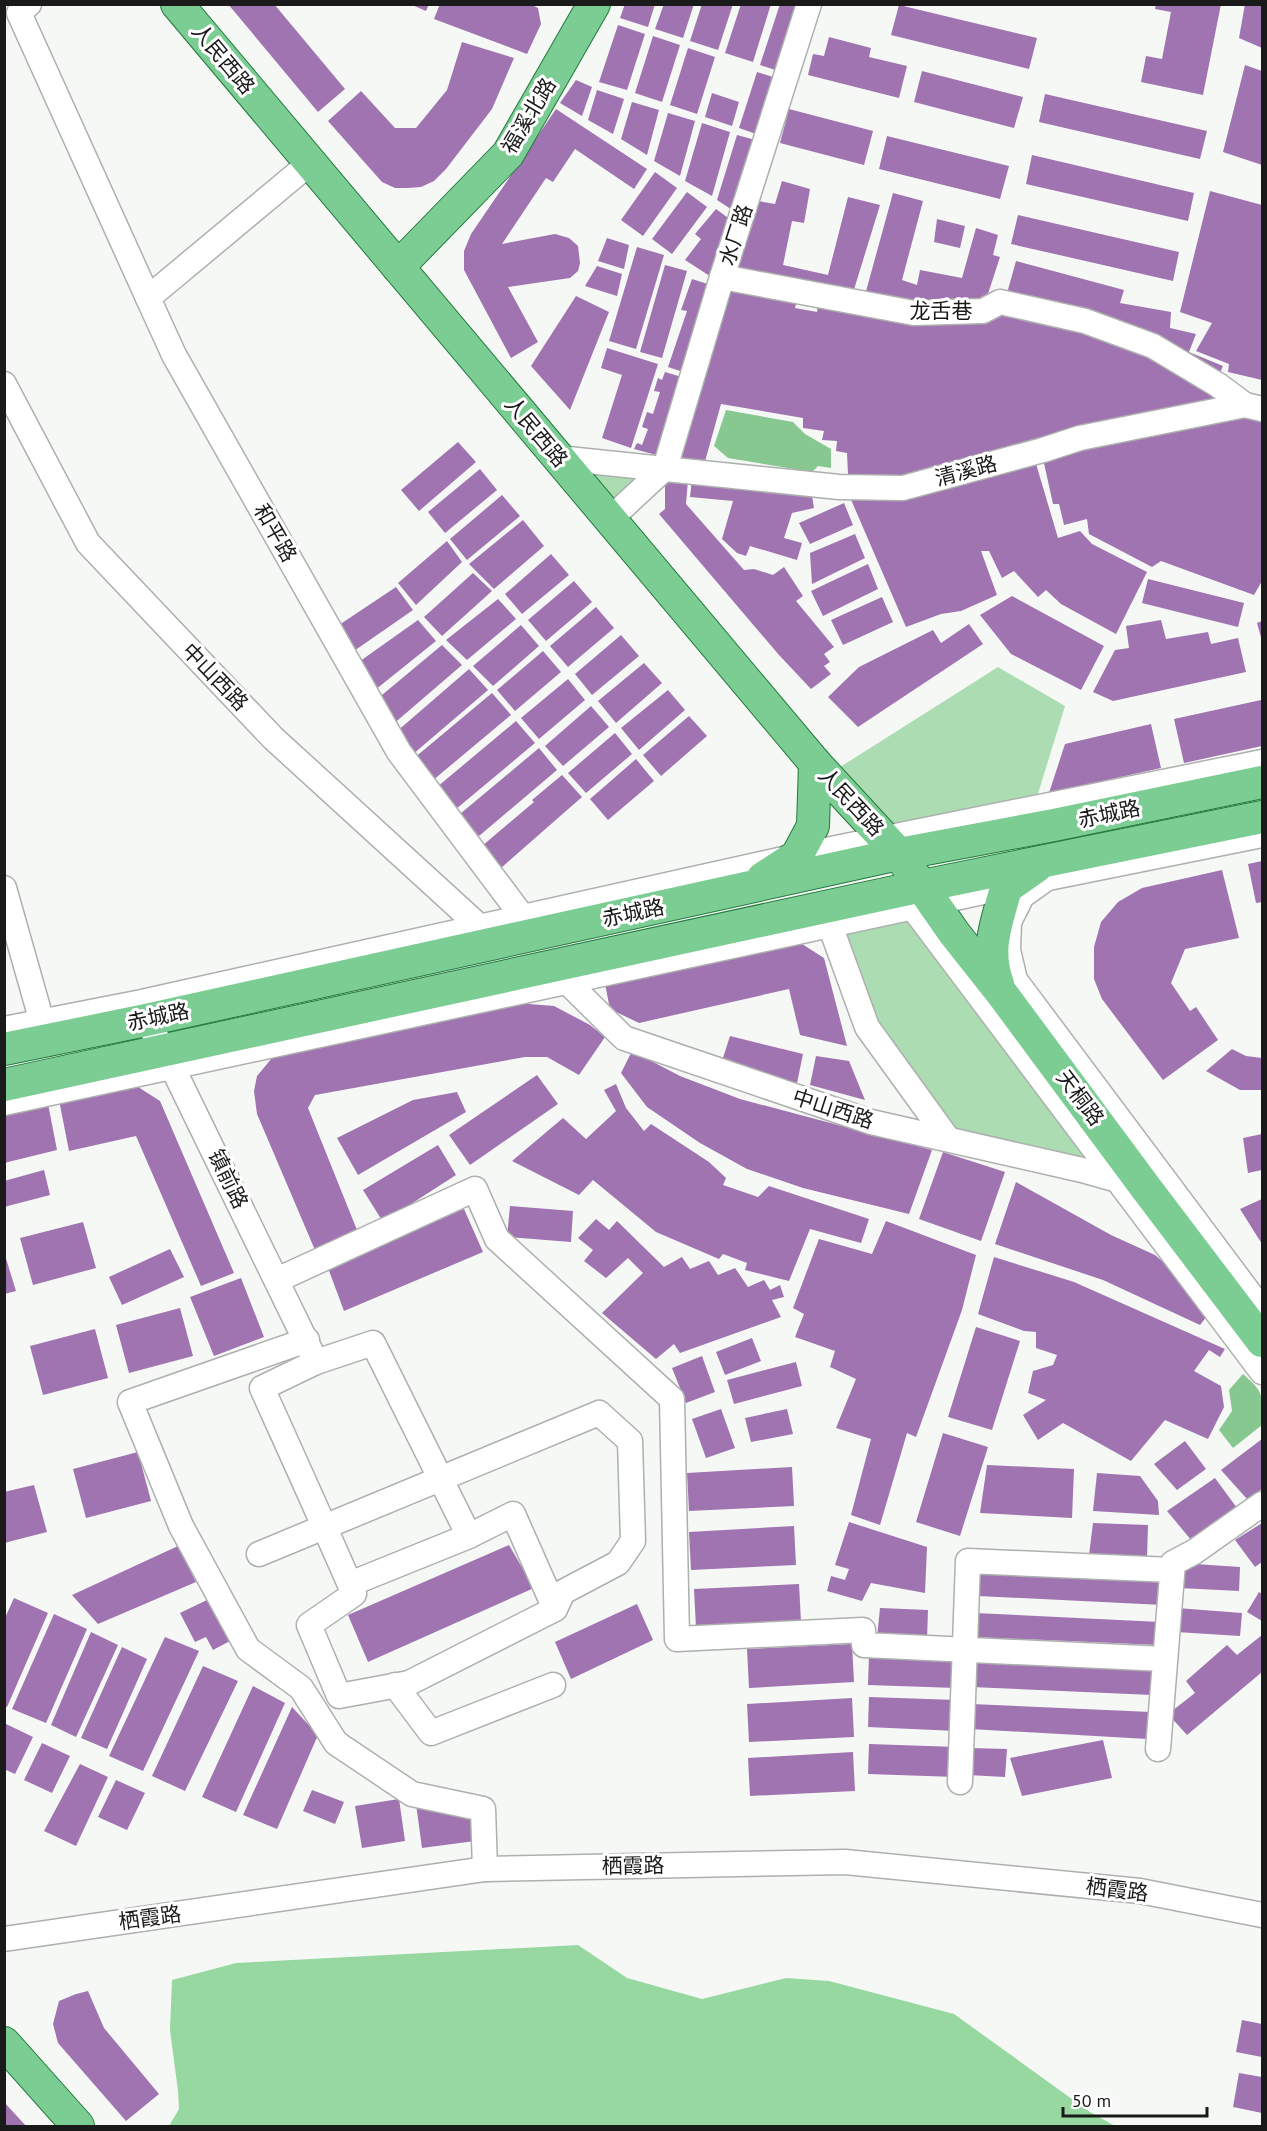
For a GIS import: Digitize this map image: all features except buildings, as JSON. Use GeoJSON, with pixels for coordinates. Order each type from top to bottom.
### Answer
{"type":"FeatureCollection","features":[{"type":"Feature","properties":{"kind":"main road","name":"人民西路"},"geometry":{"type":"LineString","coordinates":[[177,4],[815,763],[892,846]]}},
{"type":"Feature","properties":{"kind":"main road","name":"福溪北路"},"geometry":{"type":"LineString","coordinates":[[398,267],[508,154],[590,6]]}},
{"type":"Feature","properties":{"kind":"main road"},"geometry":{"type":"LineString","coordinates":[[750,888],[797,856],[813,826],[815,763]]}},
{"type":"Feature","properties":{"kind":"main road","name":"赤城路"},"geometry":{"type":"LineString","coordinates":[[4,1049],[750,888],[892,846],[1054,825],[1263,782]]}},
{"type":"Feature","properties":{"kind":"main road","name":"赤城路"},"geometry":{"type":"LineString","coordinates":[[4,1084],[169,1059],[923,899],[1263,817]]}},
{"type":"Feature","properties":{"kind":"main road","name":"天桐路"},"geometry":{"type":"LineString","coordinates":[[892,846],[923,899],[1000,991],[1263,1341]]}},
{"type":"Feature","properties":{"kind":"main road"},"geometry":{"type":"LineString","coordinates":[[1000,991],[994,973],[991,943],[1006,888],[1045,870]]}},
{"type":"Feature","properties":{"kind":"main road"},"geometry":{"type":"LineString","coordinates":[[4,2043],[78,2127]]}},
{"type":"Feature","properties":{"kind":"street","name":"和平路"},"geometry":{"type":"LineString","coordinates":[[29,4],[19,13],[174,355],[399,752],[536,935]]}},
{"type":"Feature","properties":{"kind":"street","name":"水厂路"},"geometry":{"type":"LineString","coordinates":[[665,468],[722,277],[809,4]]}},
{"type":"Feature","properties":{"kind":"street"},"geometry":{"type":"LineString","coordinates":[[148,298],[310,163]]}},
{"type":"Feature","properties":{"kind":"street","name":"龙舌巷"},"geometry":{"type":"LineString","coordinates":[[722,277],[914,313],[983,311],[1000,302],[1085,321],[1153,346],[1254,407]]}},
{"type":"Feature","properties":{"kind":"street","name":"中山西路"},"geometry":{"type":"LineString","coordinates":[[4,384],[88,543],[273,738],[480,927]]}},
{"type":"Feature","properties":{"kind":"street","name":"清溪路"},"geometry":{"type":"LineString","coordinates":[[665,468],[839,487],[903,488],[1080,438],[1254,407]]}},
{"type":"Feature","properties":{"kind":"street"},"geometry":{"type":"LineString","coordinates":[[558,458],[665,468]]}},
{"type":"Feature","properties":{"kind":"street"},"geometry":{"type":"LineString","coordinates":[[610,519],[665,468]]}},
{"type":"Feature","properties":{"kind":"street"},"geometry":{"type":"LineString","coordinates":[[4,1029],[142,1002],[797,856],[892,846],[1050,806],[1263,762]]}},
{"type":"Feature","properties":{"kind":"street"},"geometry":{"type":"LineString","coordinates":[[1263,835],[1045,870],[1022,896],[1009,922],[1008,950],[1015,980],[1263,1310]]}},
{"type":"Feature","properties":{"kind":"street"},"geometry":{"type":"LineString","coordinates":[[4,888],[42,1022]]}},
{"type":"Feature","properties":{"kind":"street"},"geometry":{"type":"LineString","coordinates":[[559,975],[830,925],[923,899],[1006,888]]}},
{"type":"Feature","properties":{"kind":"street"},"geometry":{"type":"LineString","coordinates":[[923,899],[1116,1179],[1263,1372]]}},
{"type":"Feature","properties":{"kind":"street"},"geometry":{"type":"LineString","coordinates":[[830,925],[867,1027],[948,1139]]}},
{"type":"Feature","properties":{"kind":"street","name":"中山西路"},"geometry":{"type":"LineString","coordinates":[[559,975],[624,1038],[871,1122],[1146,1188]]}},
{"type":"Feature","properties":{"kind":"street","name":"镇前路"},"geometry":{"type":"LineString","coordinates":[[146,1020],[169,1059],[316,1362]]}},
{"type":"Feature","properties":{"kind":"street"},"geometry":{"type":"LineString","coordinates":[[4,1103],[169,1059]]}},
{"type":"Feature","properties":{"kind":"street"},"geometry":{"type":"LineString","coordinates":[[277,1280],[475,1189],[498,1239],[672,1399],[677,1639],[863,1630],[864,1644],[1165,1659]]}},
{"type":"Feature","properties":{"kind":"street"},"geometry":{"type":"LineString","coordinates":[[307,1340],[130,1401],[181,1526],[248,1649],[301,1688],[336,1743],[412,1794],[483,1809],[485,1869]]}},
{"type":"Feature","properties":{"kind":"street"},"geometry":{"type":"LineString","coordinates":[[259,1554],[324,1527],[440,1479],[599,1413],[630,1441],[633,1541],[618,1563],[563,1592],[555,1609],[409,1683],[339,1696],[309,1625],[354,1594],[350,1584],[324,1527],[262,1388],[316,1362],[373,1343],[440,1479],[469,1536]]}},
{"type":"Feature","properties":{"kind":"street"},"geometry":{"type":"LineString","coordinates":[[1158,1749],[1173,1563],[1194,1552],[1263,1504]]}},
{"type":"Feature","properties":{"kind":"street"},"geometry":{"type":"LineString","coordinates":[[350,1584],[469,1536],[513,1514],[555,1609]]}},
{"type":"Feature","properties":{"kind":"street"},"geometry":{"type":"LineString","coordinates":[[960,1782],[968,1561],[1172,1570]]}},
{"type":"Feature","properties":{"kind":"street"},"geometry":{"type":"LineString","coordinates":[[395,1685],[431,1733],[553,1684]]}},
{"type":"Feature","properties":{"kind":"street","name":"栖霞路"},"geometry":{"type":"LineString","coordinates":[[4,1939],[485,1869],[845,1862],[1140,1891],[1263,1915]]}},
{"type":"Feature","properties":{"kind":"shaded area"},"geometry":{"type":"Polygon","coordinates":[[[726,410],[793,422],[805,434],[831,449],[831,468],[818,466],[812,472],[728,458],[714,446],[726,410]]]}},
{"type":"Feature","properties":{"kind":"shaded area"},"geometry":{"type":"Polygon","coordinates":[[[558,458],[665,468],[610,519],[558,458]]]}},
{"type":"Feature","properties":{"kind":"shaded area"},"geometry":{"type":"Polygon","coordinates":[[[998,667],[1065,706],[1033,810],[884,838],[826,776],[998,667]]]}},
{"type":"Feature","properties":{"kind":"shaded area"},"geometry":{"type":"Polygon","coordinates":[[[913,908],[1116,1179],[948,1139],[867,1027],[830,925],[913,908]]]}},
{"type":"Feature","properties":{"kind":"shaded area"},"geometry":{"type":"Polygon","coordinates":[[[1243,1374],[1261,1396],[1262,1425],[1233,1448],[1219,1430],[1232,1411],[1229,1390],[1243,1374]]]}},
{"type":"Feature","properties":{"kind":"shaded area"},"geometry":{"type":"Polygon","coordinates":[[[578,1945],[627,1978],[702,1999],[786,1978],[829,1981],[954,2014],[1090,2112],[1115,2126],[169,2126],[179,2109],[170,2030],[172,1980],[236,1963],[578,1945]]]}}]}
